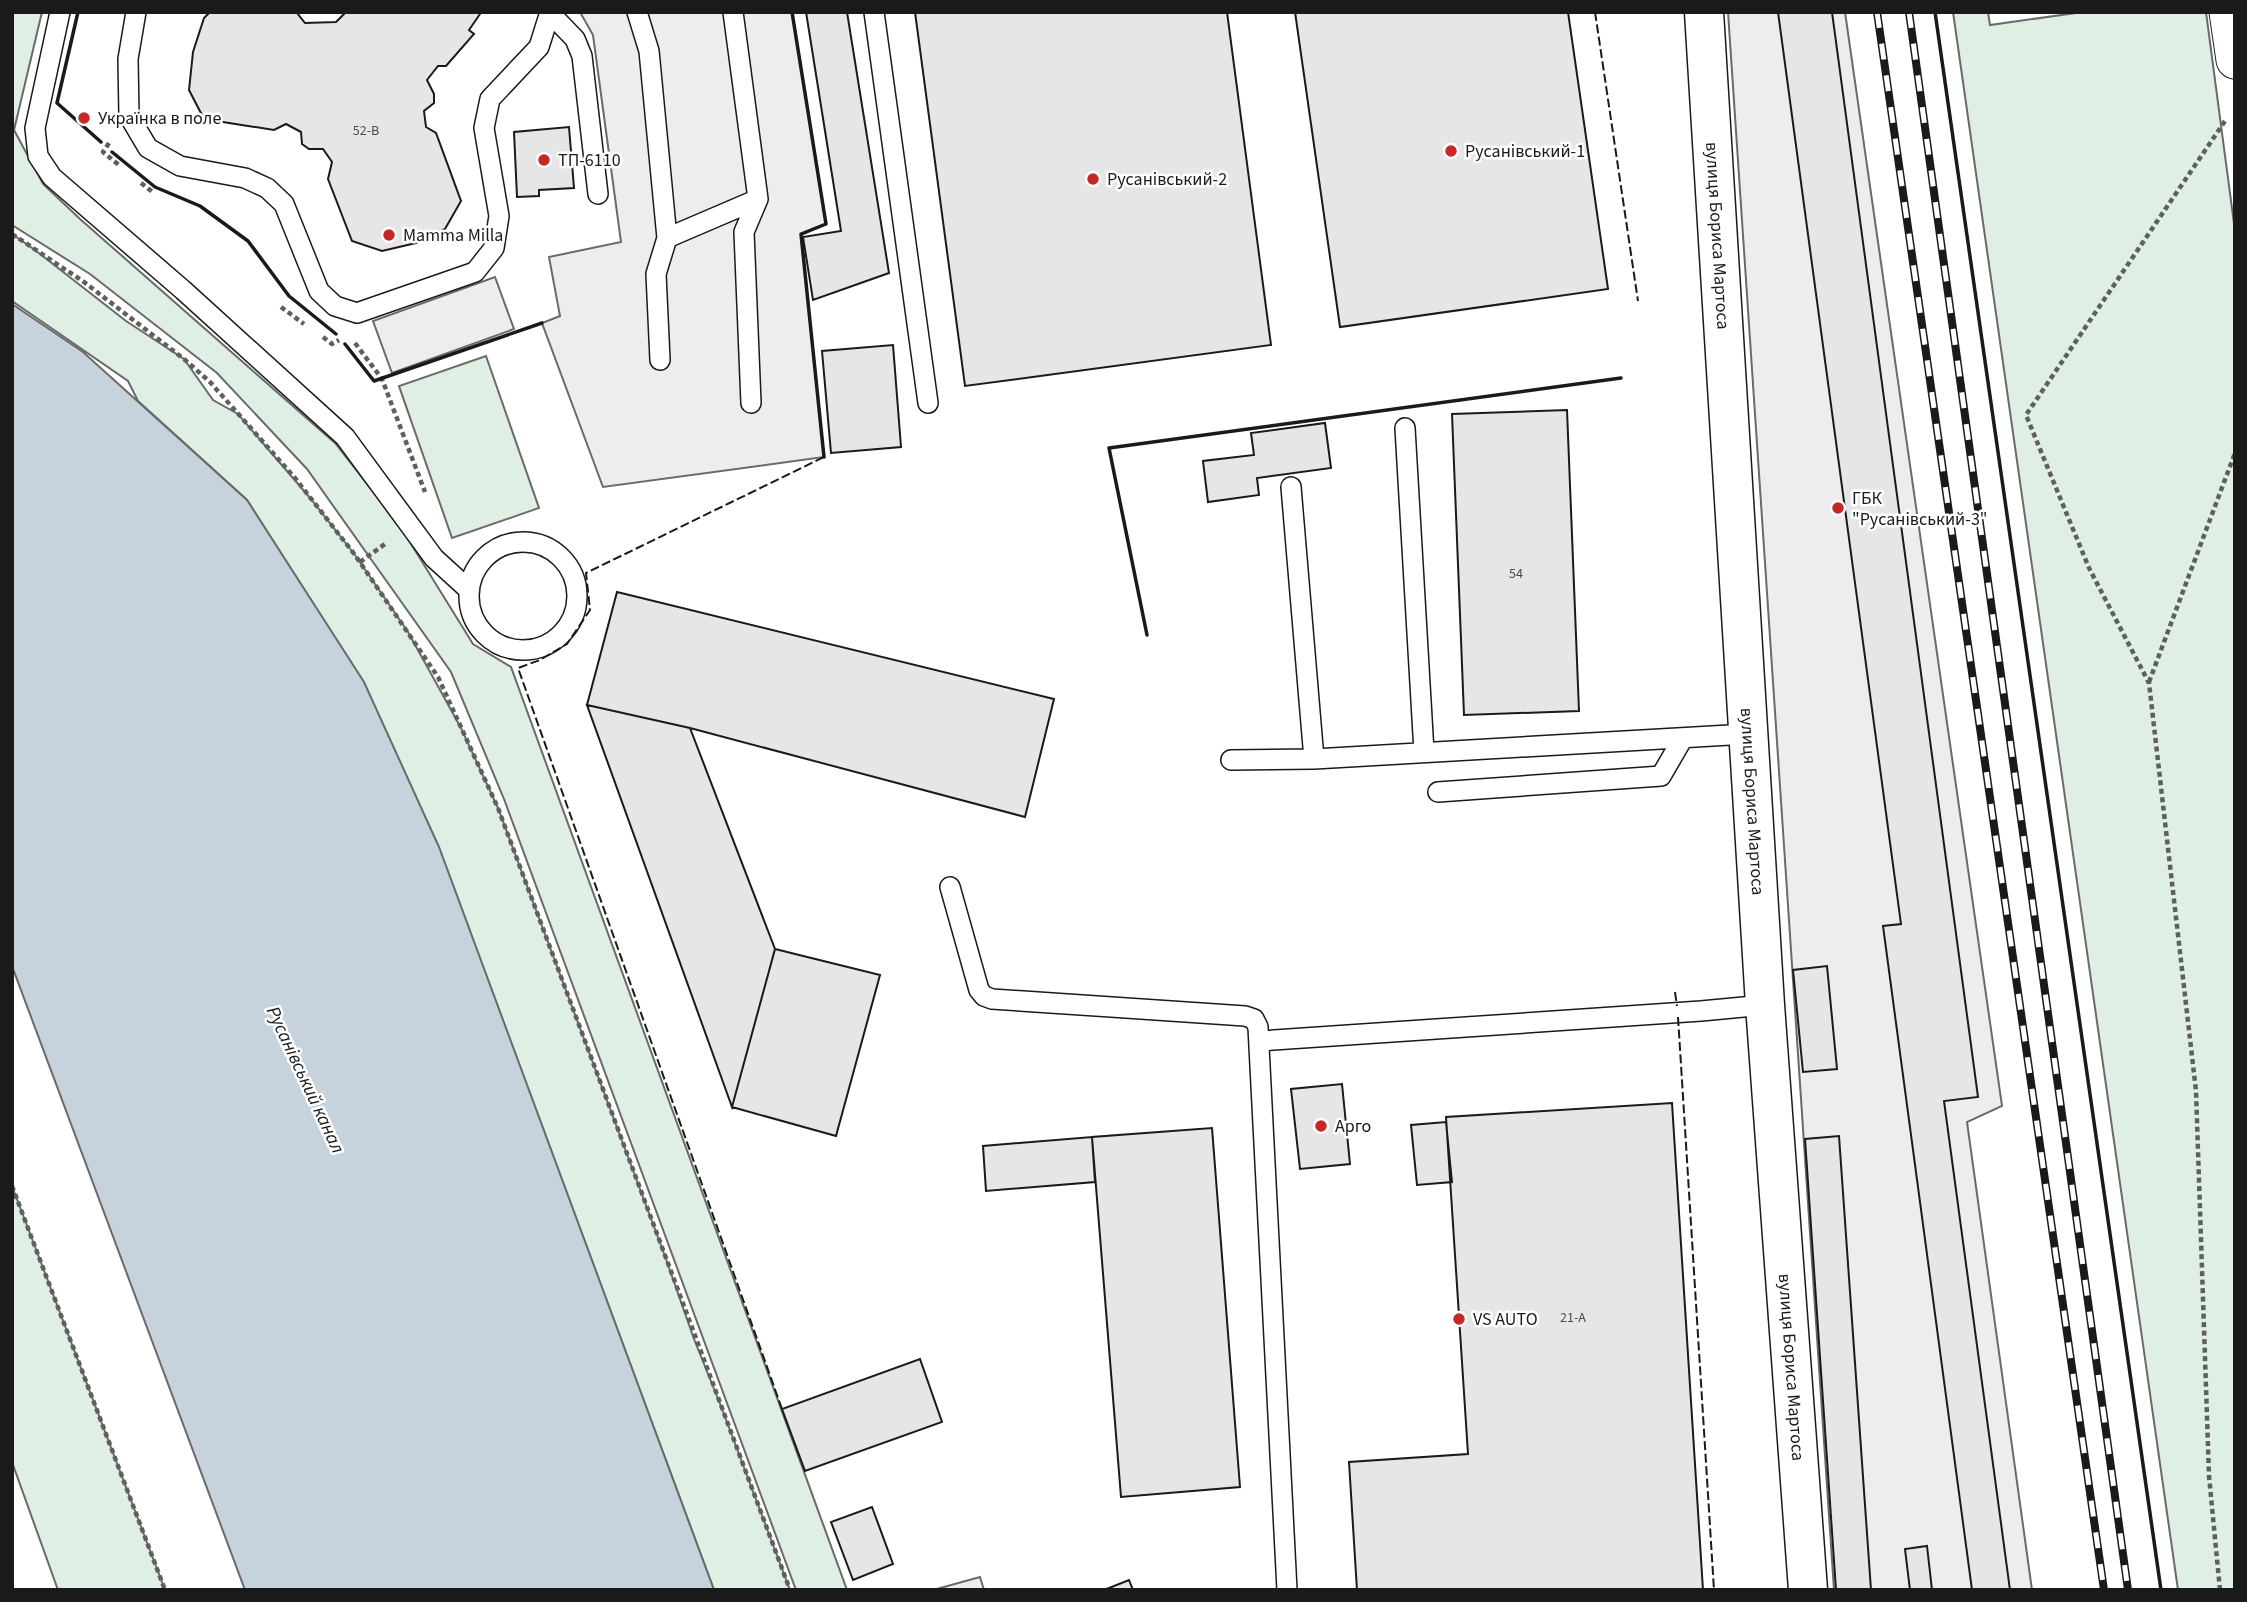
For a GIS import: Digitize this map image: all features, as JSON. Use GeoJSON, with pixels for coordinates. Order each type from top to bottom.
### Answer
{"type":"FeatureCollection","features":[{"type":"Feature","properties":{"kind":"main road","name":"вулиця Бориса Мартоса"},"geometry":{"type":"LineString","coordinates":[[1704,12],[1747,734],[1808,1590]]}},
{"type":"Feature","properties":{"kind":"street"},"geometry":{"type":"LineString","coordinates":[[2228,12],[2235,60]]}},
{"type":"Feature","properties":{"kind":"lane"},"geometry":{"type":"LineString","coordinates":[[60,12],[35,128],[38,156],[52,177],[183,290],[345,437],[434,558],[468,589],[470,612],[483,633],[500,645],[520,650],[540,648],[558,637],[572,621],[577,600],[576,581],[567,564],[553,550],[535,542],[516,541],[493,550],[476,566],[468,589]]}},
{"type":"Feature","properties":{"kind":"lane"},"geometry":{"type":"LineString","coordinates":[[136,12],[128,59],[129,116],[148,148],[180,166],[245,178],[267,188],[284,204],[319,291],[335,306],[357,313],[475,272],[494,248],[499,216],[484,128],[490,99],[539,47],[550,12],[575,39],[582,56],[598,194]]}},
{"type":"Feature","properties":{"kind":"lane"},"geometry":{"type":"LineString","coordinates":[[637,12],[649,51],[667,238],[656,274],[660,360]]}},
{"type":"Feature","properties":{"kind":"lane"},"geometry":{"type":"LineString","coordinates":[[733,12],[758,199],[744,232],[751,403]]}},
{"type":"Feature","properties":{"kind":"lane"},"geometry":{"type":"LineString","coordinates":[[874,12],[928,403]]}},
{"type":"Feature","properties":{"kind":"lane"},"geometry":{"type":"LineString","coordinates":[[667,238],[758,199]]}},
{"type":"Feature","properties":{"kind":"lane"},"geometry":{"type":"LineString","coordinates":[[1405,428],[1424,752]]}},
{"type":"Feature","properties":{"kind":"lane"},"geometry":{"type":"LineString","coordinates":[[1291,487],[1314,758]]}},
{"type":"Feature","properties":{"kind":"lane"},"geometry":{"type":"LineString","coordinates":[[1231,760],[1314,758],[1747,734]]}},
{"type":"Feature","properties":{"kind":"lane"},"geometry":{"type":"LineString","coordinates":[[1438,792],[1661,776],[1683,738]]}},
{"type":"Feature","properties":{"kind":"lane"},"geometry":{"type":"LineString","coordinates":[[950,887],[979,990],[984,996],[992,999],[1245,1016],[1254,1019],[1258,1027],[1287,1590]]}},
{"type":"Feature","properties":{"kind":"lane"},"geometry":{"type":"LineString","coordinates":[[1260,1041],[1702,1011],[1765,1004]]}},
{"type":"Feature","properties":{"kind":"path"},"geometry":{"type":"LineString","coordinates":[[2220,1590],[2208,1476],[2196,1091],[2149,683],[2089,568],[2026,415],[2225,121]]}},
{"type":"Feature","properties":{"kind":"path"},"geometry":{"type":"LineString","coordinates":[[103,152],[111,140]]}},
{"type":"Feature","properties":{"kind":"path"},"geometry":{"type":"LineString","coordinates":[[12,234],[84,282],[210,382],[295,478],[360,562],[438,677],[498,807],[790,1590]]}},
{"type":"Feature","properties":{"kind":"path"},"geometry":{"type":"LineString","coordinates":[[349,334],[382,379],[401,428]]}},
{"type":"Feature","properties":{"kind":"path"},"geometry":{"type":"LineString","coordinates":[[2149,683],[2235,453]]}},
{"type":"Feature","properties":{"kind":"path"},"geometry":{"type":"LineString","coordinates":[[12,1186],[165,1590]]}},
{"type":"Feature","properties":{"kind":"green space"},"geometry":{"type":"Polygon","coordinates":[[[12,12],[42,12],[14,130],[43,184],[335,443],[400,526],[473,644],[511,667],[847,1590],[796,1590],[504,799],[451,672],[307,469],[217,373],[90,274],[12,225],[12,12]]]}},
{"type":"Feature","properties":{"kind":"green space"},"geometry":{"type":"Polygon","coordinates":[[[1953,12],[1988,12],[1990,25],[2083,12],[2206,12],[2235,231],[2235,1590],[2178,1590],[1953,12]]]}},
{"type":"Feature","properties":{"kind":"green space"},"geometry":{"type":"Polygon","coordinates":[[[12,234],[126,321],[184,359],[213,400],[238,414],[311,499],[355,555],[408,632],[461,728],[498,808],[694,1339],[790,1590],[714,1590],[444,862],[371,699],[247,500],[138,401],[128,381],[12,301],[12,234]]]}},
{"type":"Feature","properties":{"kind":"green space"},"geometry":{"type":"Polygon","coordinates":[[[486,356],[539,508],[452,538],[399,386],[486,356]]]}},
{"type":"Feature","properties":{"kind":"green space"},"geometry":{"type":"Polygon","coordinates":[[[12,1186],[165,1590],[58,1590],[12,1462],[12,1186]]]}},
{"type":"Feature","properties":{"kind":"shaded area"},"geometry":{"type":"Polygon","coordinates":[[[580,12],[792,12],[826,224],[801,235],[824,457],[603,487],[542,323],[560,316],[549,257],[621,242],[593,35],[580,12]]]}},
{"type":"Feature","properties":{"kind":"shaded area","name":"ГБК \"Русанівський-3\""},"geometry":{"type":"Polygon","coordinates":[[[1728,12],[1845,12],[2002,1106],[1967,1122],[2032,1590],[1834,1590],[1728,12]]]}},
{"type":"Feature","properties":{"kind":"shaded area"},"geometry":{"type":"Polygon","coordinates":[[[495,277],[514,329],[392,373],[373,321],[495,277]]]}},
{"type":"Feature","properties":{"kind":"shaded area"},"geometry":{"type":"Polygon","coordinates":[[[980,1577],[984,1590],[933,1590],[980,1577]]]}},
{"type":"Feature","properties":{"kind":"water","name":"Русанівський канал"},"geometry":{"type":"Polygon","coordinates":[[[12,304],[83,352],[247,500],[364,682],[439,847],[714,1590],[245,1590],[12,966],[12,304]]]}},
{"type":"Feature","properties":{"kind":"building"},"geometry":{"type":"Polygon","coordinates":[[[210,12],[291,12],[297,13],[305,23],[336,22],[346,12],[479,12],[469,30],[474,34],[446,66],[438,66],[427,80],[434,94],[434,103],[424,111],[426,127],[436,133],[461,201],[445,229],[416,243],[382,251],[352,241],[328,179],[332,162],[323,149],[309,149],[302,144],[301,132],[286,124],[274,130],[204,119],[189,90],[193,52],[204,18],[210,12]]]}},
{"type":"Feature","properties":{"kind":"building"},"geometry":{"type":"Polygon","coordinates":[[[806,12],[847,12],[889,273],[813,300],[803,237],[841,231],[806,12]]]}},
{"type":"Feature","properties":{"kind":"building","name":"Русанівський-2"},"geometry":{"type":"Polygon","coordinates":[[[915,12],[1227,12],[1271,345],[965,386],[915,12]]]}},
{"type":"Feature","properties":{"kind":"building","name":"Русанівський-1"},"geometry":{"type":"Polygon","coordinates":[[[1295,12],[1568,12],[1608,289],[1340,327],[1295,12]]]}},
{"type":"Feature","properties":{"kind":"building"},"geometry":{"type":"Polygon","coordinates":[[[1778,12],[1832,12],[1978,1097],[1944,1101],[2010,1590],[1972,1590],[1883,926],[1901,924],[1778,12]]]}},
{"type":"Feature","properties":{"kind":"building","name":"ТП-6110"},"geometry":{"type":"Polygon","coordinates":[[[569,127],[574,188],[539,190],[539,196],[517,197],[514,132],[569,127]]]}},
{"type":"Feature","properties":{"kind":"building"},"geometry":{"type":"Polygon","coordinates":[[[893,345],[901,447],[831,453],[822,351],[893,345]]]}},
{"type":"Feature","properties":{"kind":"building"},"geometry":{"type":"Polygon","coordinates":[[[1567,410],[1579,711],[1464,715],[1452,414],[1567,410]]]}},
{"type":"Feature","properties":{"kind":"building"},"geometry":{"type":"Polygon","coordinates":[[[1325,423],[1331,468],[1257,478],[1259,495],[1208,502],[1203,461],[1254,455],[1251,433],[1325,423]]]}},
{"type":"Feature","properties":{"kind":"building"},"geometry":{"type":"Polygon","coordinates":[[[617,592],[1054,699],[1025,817],[690,728],[587,705],[617,592]]]}},
{"type":"Feature","properties":{"kind":"building"},"geometry":{"type":"Polygon","coordinates":[[[587,705],[690,728],[775,949],[732,1107],[587,705]]]}},
{"type":"Feature","properties":{"kind":"building"},"geometry":{"type":"Polygon","coordinates":[[[775,949],[880,975],[836,1136],[732,1107],[775,949]]]}},
{"type":"Feature","properties":{"kind":"building"},"geometry":{"type":"Polygon","coordinates":[[[1827,966],[1837,1069],[1803,1072],[1793,970],[1827,966]]]}},
{"type":"Feature","properties":{"kind":"building","name":"Арго"},"geometry":{"type":"Polygon","coordinates":[[[1342,1084],[1350,1164],[1300,1169],[1291,1089],[1342,1084]]]}},
{"type":"Feature","properties":{"kind":"building"},"geometry":{"type":"Polygon","coordinates":[[[1672,1103],[1703,1590],[1357,1590],[1349,1462],[1468,1454],[1446,1117],[1672,1103]]]}},
{"type":"Feature","properties":{"kind":"building"},"geometry":{"type":"Polygon","coordinates":[[[1446,1122],[1452,1182],[1417,1185],[1411,1125],[1446,1122]]]}},
{"type":"Feature","properties":{"kind":"building"},"geometry":{"type":"Polygon","coordinates":[[[1212,1128],[1240,1487],[1121,1497],[1092,1137],[1212,1128]]]}},
{"type":"Feature","properties":{"kind":"building"},"geometry":{"type":"Polygon","coordinates":[[[1839,1136],[1871,1590],[1836,1590],[1805,1139],[1839,1136]]]}},
{"type":"Feature","properties":{"kind":"building"},"geometry":{"type":"Polygon","coordinates":[[[1092,1137],[1095,1182],[986,1191],[983,1146],[1092,1137]]]}},
{"type":"Feature","properties":{"kind":"building"},"geometry":{"type":"Polygon","coordinates":[[[920,1359],[942,1422],[805,1471],[782,1409],[920,1359]]]}},
{"type":"Feature","properties":{"kind":"building"},"geometry":{"type":"Polygon","coordinates":[[[872,1507],[893,1564],[853,1580],[831,1522],[872,1507]]]}},
{"type":"Feature","properties":{"kind":"building"},"geometry":{"type":"Polygon","coordinates":[[[1927,1546],[1932,1590],[1910,1590],[1905,1549],[1927,1546]]]}},
{"type":"Feature","properties":{"kind":"building"},"geometry":{"type":"Polygon","coordinates":[[[1129,1580],[1133,1590],[1104,1590],[1129,1580]]]}},
{"type":"Feature","properties":{"kind":"railway"},"geometry":{"type":"LineString","coordinates":[[1877,12],[2104,1590]]}},
{"type":"Feature","properties":{"kind":"railway"},"geometry":{"type":"LineString","coordinates":[[1909,12],[2128,1590]]}},
{"type":"Feature","properties":{"kind":"fence"},"geometry":{"type":"LineString","coordinates":[[1595,12],[1638,301]]}},
{"type":"Feature","properties":{"kind":"fence"},"geometry":{"type":"LineString","coordinates":[[782,1409],[518,668],[540,660],[567,644],[590,610],[586,573],[824,457]]}},
{"type":"Feature","properties":{"kind":"fence"},"geometry":{"type":"LineString","coordinates":[[1675,992],[1677,1006]]}},
{"type":"Feature","properties":{"kind":"fence"},"geometry":{"type":"LineString","coordinates":[[1678,1017],[1714,1590]]}},
{"type":"Feature","properties":{"kind":"wall"},"geometry":{"type":"LineString","coordinates":[[78,12],[57,103],[101,142]]}},
{"type":"Feature","properties":{"kind":"wall"},"geometry":{"type":"LineString","coordinates":[[792,12],[826,224],[801,234],[824,457]]}},
{"type":"Feature","properties":{"kind":"wall"},"geometry":{"type":"LineString","coordinates":[[1935,12],[2161,1590]]}},
{"type":"Feature","properties":{"kind":"wall"},"geometry":{"type":"LineString","coordinates":[[112,152],[155,187],[200,206],[248,241],[289,296],[336,334]]}},
{"type":"Feature","properties":{"kind":"wall"},"geometry":{"type":"LineString","coordinates":[[345,344],[374,381],[542,323]]}},
{"type":"Feature","properties":{"kind":"wall"},"geometry":{"type":"LineString","coordinates":[[1147,635],[1109,448],[1621,378]]}},
{"type":"Feature","properties":{"kind":"place","name":"Українка в поле"},"geometry":{"type":"Point","coordinates":[84,118]}},
{"type":"Feature","properties":{"kind":"place","name":"Русанівський-1"},"geometry":{"type":"Point","coordinates":[1451,151]}},
{"type":"Feature","properties":{"kind":"place","name":"ТП-6110"},"geometry":{"type":"Point","coordinates":[544,160]}},
{"type":"Feature","properties":{"kind":"place","name":"Русанівський-2"},"geometry":{"type":"Point","coordinates":[1093,179]}},
{"type":"Feature","properties":{"kind":"place","name":"Mamma Milla"},"geometry":{"type":"Point","coordinates":[389,235]}},
{"type":"Feature","properties":{"kind":"place","name":"ГБК \"Русанівський-3\""},"geometry":{"type":"Point","coordinates":[1838,508]}},
{"type":"Feature","properties":{"kind":"place","name":"Арго"},"geometry":{"type":"Point","coordinates":[1321,1126]}},
{"type":"Feature","properties":{"kind":"place","name":"VS AUTO"},"geometry":{"type":"Point","coordinates":[1459,1319]}}]}
